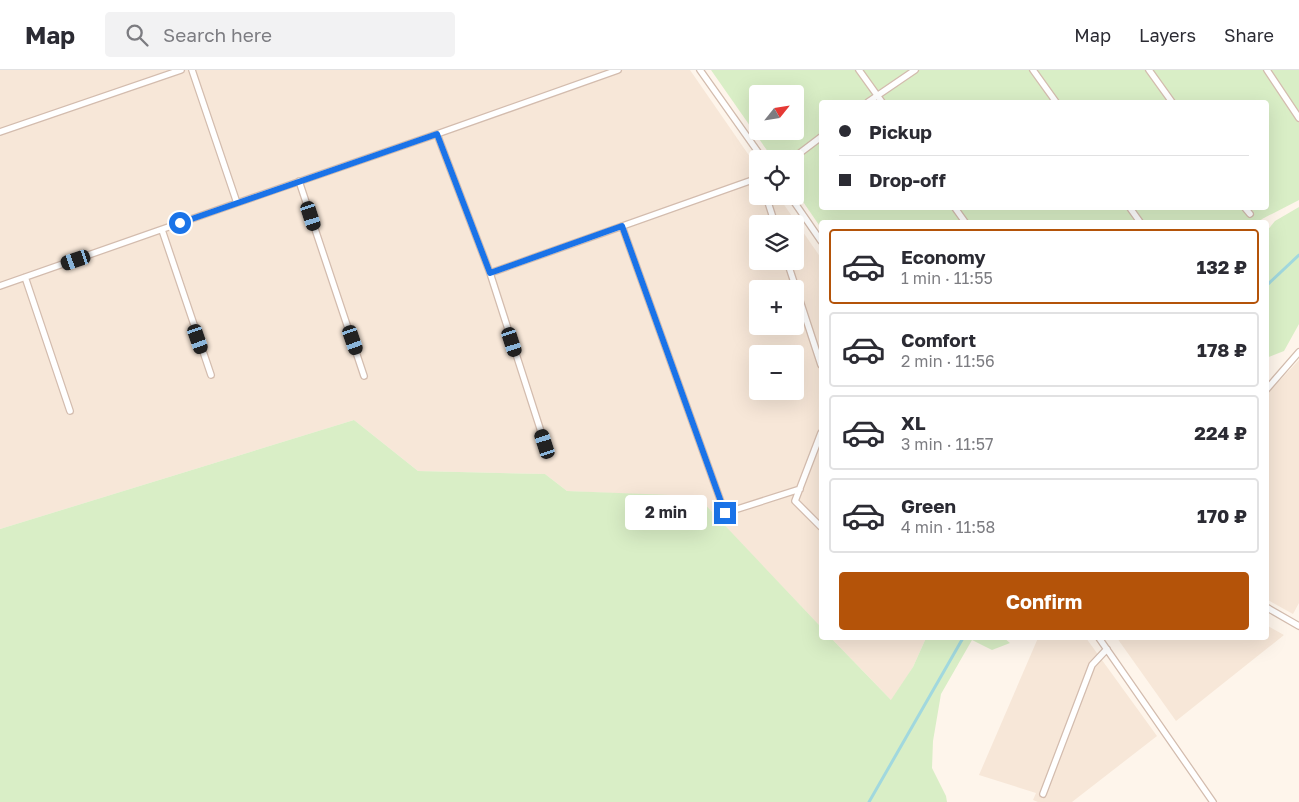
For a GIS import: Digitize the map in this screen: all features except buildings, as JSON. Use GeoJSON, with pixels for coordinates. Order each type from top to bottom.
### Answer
{"type":"FeatureCollection","features":[{"type":"Feature","properties":{"kind":"lane"},"geometry":{"type":"LineString","coordinates":[[0,132],[181,70]]}},
{"type":"Feature","properties":{"kind":"lane"},"geometry":{"type":"LineString","coordinates":[[192,70],[237,203]]}},
{"type":"Feature","properties":{"kind":"lane"},"geometry":{"type":"LineString","coordinates":[[0,286],[618,70]]}},
{"type":"Feature","properties":{"kind":"lane"},"geometry":{"type":"LineString","coordinates":[[700,70],[757,150]]}},
{"type":"Feature","properties":{"kind":"lane"},"geometry":{"type":"LineString","coordinates":[[859,70],[880,100]]}},
{"type":"Feature","properties":{"kind":"lane"},"geometry":{"type":"LineString","coordinates":[[871,100],[915,70]]}},
{"type":"Feature","properties":{"kind":"lane"},"geometry":{"type":"LineString","coordinates":[[1033,70],[1055,100]]}},
{"type":"Feature","properties":{"kind":"lane"},"geometry":{"type":"LineString","coordinates":[[1149,70],[1171,100]]}},
{"type":"Feature","properties":{"kind":"lane"},"geometry":{"type":"LineString","coordinates":[[1267,70],[1299,118]]}},
{"type":"Feature","properties":{"kind":"lane"},"geometry":{"type":"LineString","coordinates":[[437,134],[490,273],[545,444]]}},
{"type":"Feature","properties":{"kind":"lane"},"geometry":{"type":"LineString","coordinates":[[804,150],[819,139]]}},
{"type":"Feature","properties":{"kind":"lane"},"geometry":{"type":"LineString","coordinates":[[299,181],[364,376]]}},
{"type":"Feature","properties":{"kind":"lane"},"geometry":{"type":"LineString","coordinates":[[490,273],[749,181]]}},
{"type":"Feature","properties":{"kind":"lane"},"geometry":{"type":"LineString","coordinates":[[796,205],[819,238]]}},
{"type":"Feature","properties":{"kind":"lane"},"geometry":{"type":"LineString","coordinates":[[1247,210],[1250,214]]}},
{"type":"Feature","properties":{"kind":"lane"},"geometry":{"type":"LineString","coordinates":[[622,226],[725,513],[800,489]]}},
{"type":"Feature","properties":{"kind":"lane"},"geometry":{"type":"LineString","coordinates":[[162,230],[211,375]]}},
{"type":"Feature","properties":{"kind":"lane"},"geometry":{"type":"LineString","coordinates":[[790,270],[819,359]]}},
{"type":"Feature","properties":{"kind":"lane"},"geometry":{"type":"LineString","coordinates":[[25,277],[70,411]]}},
{"type":"Feature","properties":{"kind":"lane"},"geometry":{"type":"LineString","coordinates":[[1269,387],[1299,352]]}},
{"type":"Feature","properties":{"kind":"lane"},"geometry":{"type":"LineString","coordinates":[[819,437],[795,501],[819,525]]}},
{"type":"Feature","properties":{"kind":"lane"},"geometry":{"type":"LineString","coordinates":[[1269,609],[1298,624]]}},
{"type":"Feature","properties":{"kind":"lane"},"geometry":{"type":"LineString","coordinates":[[1100,640],[1213,802]]}},
{"type":"Feature","properties":{"kind":"lane"},"geometry":{"type":"LineString","coordinates":[[1043,794],[1092,665],[1107,649]]}},
{"type":"Feature","properties":{"kind":"shaded area"},"geometry":{"type":"Polygon","coordinates":[[[0,70],[690,70],[749,155],[749,205],[784,205],[791,215],[749,215],[749,270],[804,270],[804,233],[819,255],[819,625],[697,497],[567,491],[545,474],[418,471],[354,420],[0,529],[0,70]]]}},
{"type":"Feature","properties":{"kind":"shaded area"},"geometry":{"type":"Polygon","coordinates":[[[1299,360],[1299,603],[1293,614],[1269,601],[1269,392],[1299,360]]]}},
{"type":"Feature","properties":{"kind":"shaded area"},"geometry":{"type":"Polygon","coordinates":[[[1269,627],[1284,635],[1176,721],[1118,640],[1269,640],[1269,627]]]}},
{"type":"Feature","properties":{"kind":"shaded area"},"geometry":{"type":"Polygon","coordinates":[[[833,640],[925,640],[913,667],[892,701],[833,640]]]}},
{"type":"Feature","properties":{"kind":"shaded area"},"geometry":{"type":"Polygon","coordinates":[[[1037,640],[1087,640],[1157,736],[1072,802],[1038,802],[1033,800],[1036,793],[979,775],[1037,640]]]}},
{"type":"Feature","properties":{"kind":"green space"},"geometry":{"type":"Polygon","coordinates":[[[711,70],[1299,70],[1299,200],[1261,220],[819,220],[819,225],[804,203],[804,150],[767,150],[760,140],[804,140],[804,85],[749,85],[749,125],[711,70]]]}},
{"type":"Feature","properties":{"kind":"green space"},"geometry":{"type":"Polygon","coordinates":[[[1299,207],[1299,324],[1284,351],[1269,357],[1269,228],[1275,221],[1299,207]]]}},
{"type":"Feature","properties":{"kind":"green space"},"geometry":{"type":"Polygon","coordinates":[[[354,420],[418,471],[545,474],[567,491],[697,496],[819,625],[819,640],[833,640],[891,700],[913,667],[925,640],[972,640],[941,694],[933,741],[932,768],[946,796],[947,802],[0,802],[0,529],[354,420]]]}},
{"type":"Feature","properties":{"kind":"green space"},"geometry":{"type":"Polygon","coordinates":[[[972,640],[1006,640],[1010,643],[992,650],[972,640]]]}},
{"type":"Feature","properties":{"kind":"waterway"},"geometry":{"type":"LineString","coordinates":[[1269,283],[1299,255]]}},
{"type":"Feature","properties":{"kind":"waterway"},"geometry":{"type":"LineString","coordinates":[[869,802],[962,640]]}},
{"type":"Feature","properties":{"kind":"route"},"geometry":{"type":"LineString","coordinates":[[180,223],[437,134],[490,273],[622,226],[725,513]]}}]}
